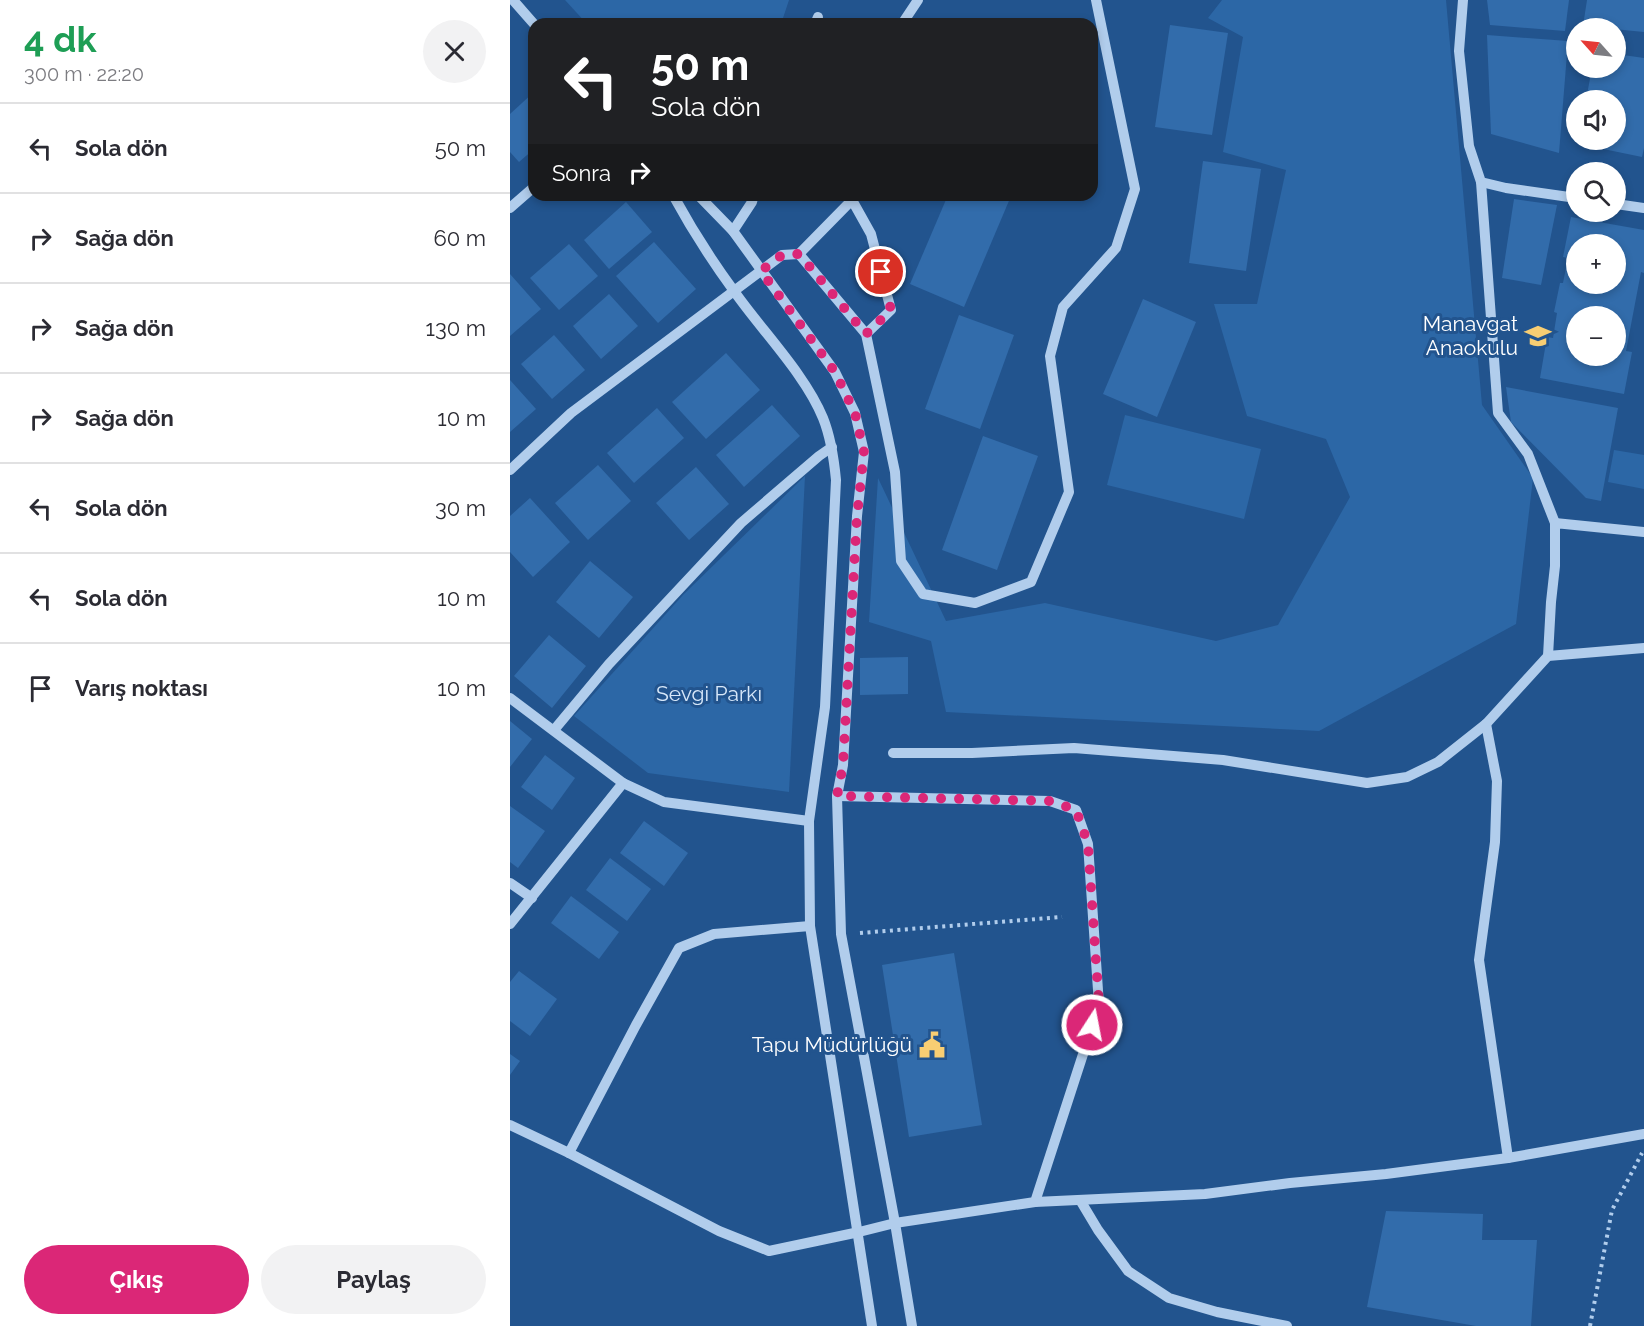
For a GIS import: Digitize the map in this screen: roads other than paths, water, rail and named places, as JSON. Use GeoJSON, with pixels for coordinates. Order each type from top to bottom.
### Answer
{"type":"FeatureCollection","features":[{"type":"Feature","properties":{"kind":"street"},"geometry":{"type":"LineString","coordinates":[[513,0],[529,18]]}},
{"type":"Feature","properties":{"kind":"street"},"geometry":{"type":"LineString","coordinates":[[906,18],[918,0]]}},
{"type":"Feature","properties":{"kind":"street"},"geometry":{"type":"LineString","coordinates":[[799,254],[866,334],[895,472],[901,561],[923,594],[975,603],[1031,582],[1069,492],[1050,356],[1063,307],[1116,248],[1135,189],[1096,0]]}},
{"type":"Feature","properties":{"kind":"street"},"geometry":{"type":"LineString","coordinates":[[893,753],[972,753],[1074,748],[1222,760],[1367,783],[1407,777],[1438,762],[1486,724],[1548,656],[1555,566],[1555,523],[1528,454],[1498,413],[1481,182],[1469,146],[1459,51],[1463,0]]}},
{"type":"Feature","properties":{"kind":"street"},"geometry":{"type":"LineString","coordinates":[[1481,182],[1566,197]]}},
{"type":"Feature","properties":{"kind":"street"},"geometry":{"type":"LineString","coordinates":[[510,207],[528,193]]}},
{"type":"Feature","properties":{"kind":"street"},"geometry":{"type":"LineString","coordinates":[[676,201],[734,291],[804,383],[822,417],[832,447],[836,480],[825,707],[809,821],[810,926],[872,1326]]}},
{"type":"Feature","properties":{"kind":"street"},"geometry":{"type":"LineString","coordinates":[[704,201],[733,231],[835,372],[855,413],[864,452],[857,516],[843,765],[837,796],[841,934],[896,1222],[912,1326]]}},
{"type":"Feature","properties":{"kind":"street"},"geometry":{"type":"LineString","coordinates":[[733,231],[752,201]]}},
{"type":"Feature","properties":{"kind":"street"},"geometry":{"type":"LineString","coordinates":[[510,470],[571,413],[782,255],[799,254],[848,201]]}},
{"type":"Feature","properties":{"kind":"street"},"geometry":{"type":"LineString","coordinates":[[854,201],[871,234],[891,310],[866,334]]}},
{"type":"Feature","properties":{"kind":"street"},"geometry":{"type":"LineString","coordinates":[[1626,205],[1644,208]]}},
{"type":"Feature","properties":{"kind":"street"},"geometry":{"type":"LineString","coordinates":[[554,730],[609,664],[741,524],[832,447]]}},
{"type":"Feature","properties":{"kind":"street"},"geometry":{"type":"LineString","coordinates":[[1555,523],[1644,532]]}},
{"type":"Feature","properties":{"kind":"street"},"geometry":{"type":"LineString","coordinates":[[1548,656],[1644,648]]}},
{"type":"Feature","properties":{"kind":"street"},"geometry":{"type":"LineString","coordinates":[[510,698],[624,783],[664,802],[809,821]]}},
{"type":"Feature","properties":{"kind":"street"},"geometry":{"type":"LineString","coordinates":[[1486,724],[1497,780],[1495,842],[1479,960],[1508,1158]]}},
{"type":"Feature","properties":{"kind":"street"},"geometry":{"type":"LineString","coordinates":[[510,924],[624,783]]}},
{"type":"Feature","properties":{"kind":"street"},"geometry":{"type":"LineString","coordinates":[[837,796],[1050,801],[1076,810],[1088,844],[1099,1005],[1035,1202]]}},
{"type":"Feature","properties":{"kind":"street"},"geometry":{"type":"LineString","coordinates":[[510,884],[532,898]]}},
{"type":"Feature","properties":{"kind":"street"},"geometry":{"type":"LineString","coordinates":[[569,1153],[679,948],[714,934],[810,926]]}},
{"type":"Feature","properties":{"kind":"street"},"geometry":{"type":"LineString","coordinates":[[510,1125],[569,1153],[718,1231],[769,1251],[896,1222],[1035,1202],[1205,1194],[1386,1174],[1508,1158],[1644,1134]]}},
{"type":"Feature","properties":{"kind":"street"},"geometry":{"type":"LineString","coordinates":[[1080,1200],[1098,1230],[1128,1271],[1169,1298],[1217,1312],[1287,1326]]}},
{"type":"Feature","properties":{"kind":"place","name":"Manavgat Anaokulu"},"geometry":{"type":"Point","coordinates":[1538,336]}},
{"type":"Feature","properties":{"kind":"place","name":"Tapu Müdürlüğü"},"geometry":{"type":"Point","coordinates":[932,1045]}},
{"type":"Feature","properties":{"kind":"park label","name":"Sevgi Parkı"},"geometry":{"type":"Point","coordinates":[709,694]}}]}
